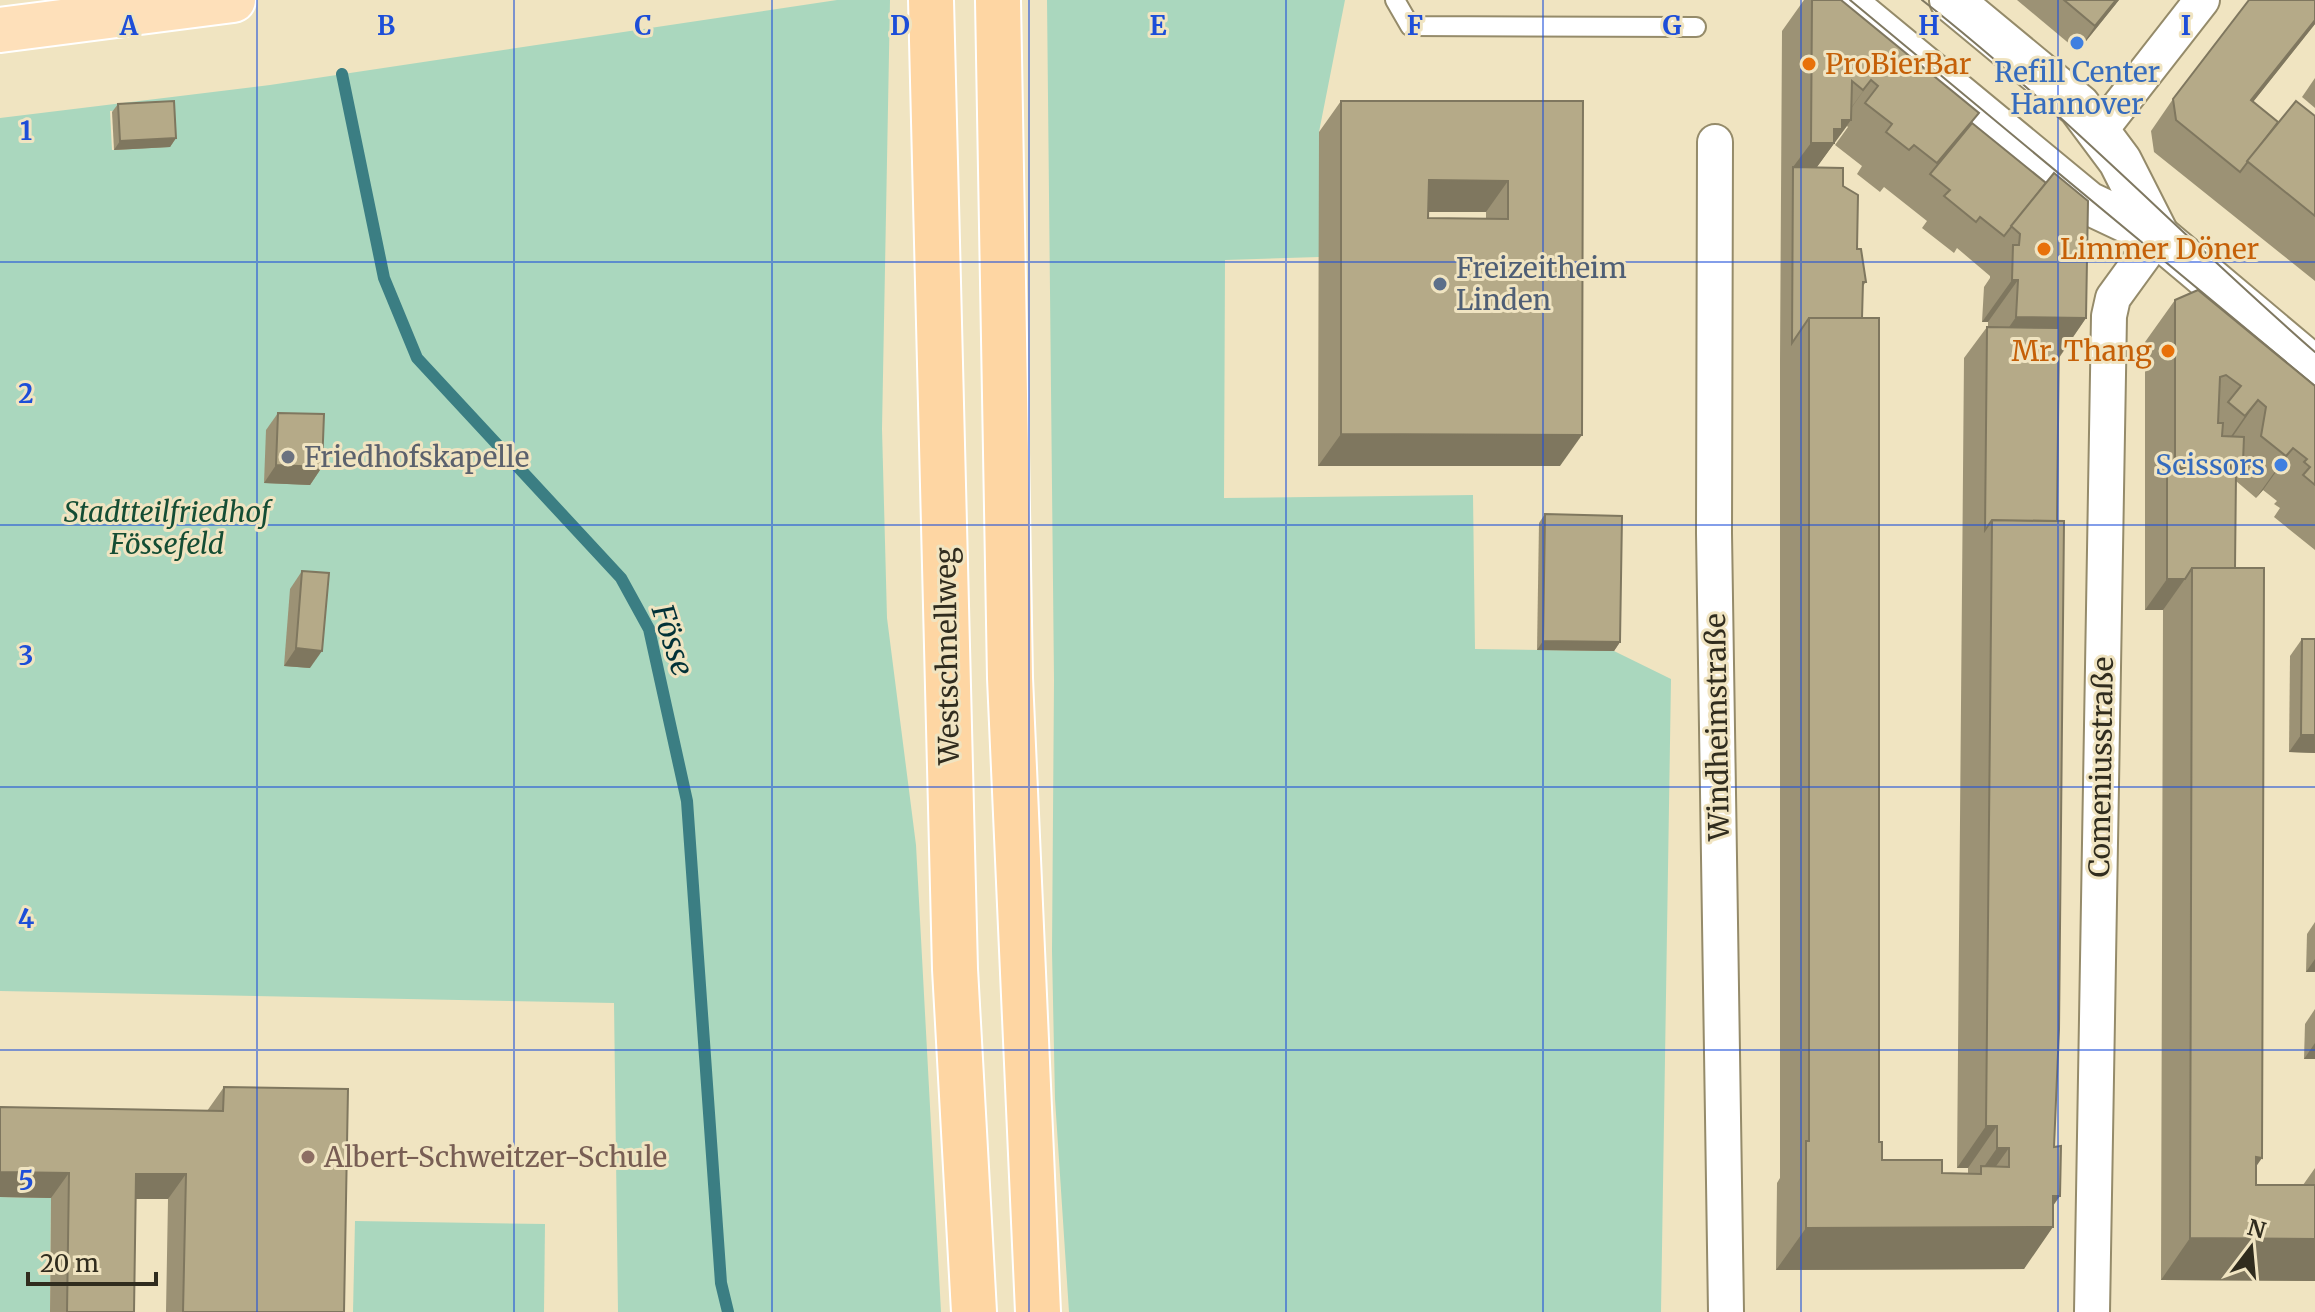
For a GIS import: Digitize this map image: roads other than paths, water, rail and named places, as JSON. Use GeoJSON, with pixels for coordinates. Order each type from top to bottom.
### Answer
{"type":"FeatureCollection","features":[{"type":"Feature","properties":{"kind":"highway"},"geometry":{"type":"LineString","coordinates":[[998,2],[1010,678],[1038,1312]]}},
{"type":"Feature","properties":{"kind":"highway","name":"Westschnellweg"},"geometry":{"type":"LineString","coordinates":[[931,7],[955,969],[974,1312]]}},
{"type":"Feature","properties":{"kind":"main road"},"geometry":{"type":"LineString","coordinates":[[0,30],[233,0]]}},
{"type":"Feature","properties":{"kind":"street"},"geometry":{"type":"LineString","coordinates":[[1842,0],[2088,203],[2158,236],[2315,368]]}},
{"type":"Feature","properties":{"kind":"street"},"geometry":{"type":"LineString","coordinates":[[1951,0],[2079,106],[2120,161],[2158,236]]}},
{"type":"Feature","properties":{"kind":"street"},"geometry":{"type":"LineString","coordinates":[[2099,132],[2202,0]]}},
{"type":"Feature","properties":{"kind":"street","name":"Windheimstraße"},"geometry":{"type":"LineString","coordinates":[[1715,142],[1714,533],[1726,1312]]}},
{"type":"Feature","properties":{"kind":"street","name":"Comeniusstraße"},"geometry":{"type":"LineString","coordinates":[[2092,1312],[2109,316],[2113,298],[2158,236]]}},
{"type":"Feature","properties":{"kind":"lane"},"geometry":{"type":"LineString","coordinates":[[1395,0],[1410,26],[1696,27]]}},
{"type":"Feature","properties":{"kind":"waterway","name":"Fösse"},"geometry":{"type":"LineString","coordinates":[[342,74],[384,278],[417,358],[621,578],[649,629],[687,801],[721,1283],[728,1312]]}},
{"type":"Feature","properties":{"kind":"tram line"},"geometry":{"type":"LineString","coordinates":[[1850,0],[2315,386]]}},
{"type":"Feature","properties":{"kind":"tram line"},"geometry":{"type":"LineString","coordinates":[[1922,0],[2023,85],[2315,352]]}},
{"type":"Feature","properties":{"kind":"place","name":"Refill Center Hannover"},"geometry":{"type":"Point","coordinates":[2077,43]}},
{"type":"Feature","properties":{"kind":"place","name":"ProBierBar"},"geometry":{"type":"Point","coordinates":[1809,64]}},
{"type":"Feature","properties":{"kind":"place","name":"Limmer Döner"},"geometry":{"type":"Point","coordinates":[2044,249]}},
{"type":"Feature","properties":{"kind":"place","name":"Freizeitheim Linden"},"geometry":{"type":"Point","coordinates":[1440,284]}},
{"type":"Feature","properties":{"kind":"place","name":"Mr. Thang"},"geometry":{"type":"Point","coordinates":[2168,351]}},
{"type":"Feature","properties":{"kind":"place","name":"Friedhofskapelle"},"geometry":{"type":"Point","coordinates":[288,457]}},
{"type":"Feature","properties":{"kind":"place","name":"Scissors"},"geometry":{"type":"Point","coordinates":[2281,465]}},
{"type":"Feature","properties":{"kind":"place","name":"Albert-Schweitzer-Schule"},"geometry":{"type":"Point","coordinates":[308,1157]}},
{"type":"Feature","properties":{"kind":"park label","name":"Stadtteilfriedhof Fössefeld"},"geometry":{"type":"Point","coordinates":[167,528]}}]}
